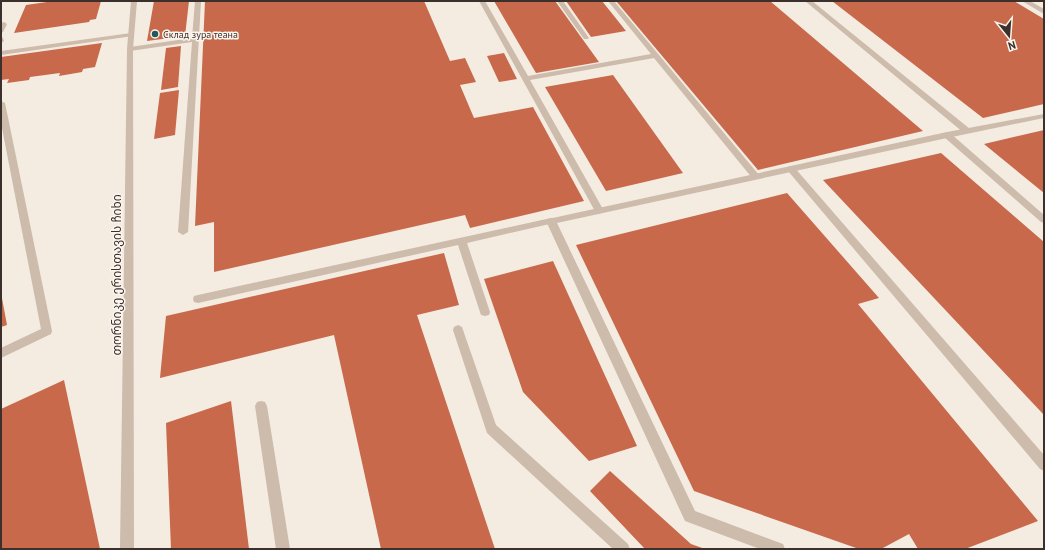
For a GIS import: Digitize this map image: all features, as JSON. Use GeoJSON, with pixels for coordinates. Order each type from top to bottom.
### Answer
{"type":"FeatureCollection","features":[{"type":"Feature","properties":{"kind":"street","name":"თორნიკე ერისთავის ჩიხი"},"geometry":{"type":"LineString","coordinates":[[127,549],[130,49],[134,1]]}},
{"type":"Feature","properties":{"kind":"street"},"geometry":{"type":"LineString","coordinates":[[183,232],[198,1]]}},
{"type":"Feature","properties":{"kind":"street"},"geometry":{"type":"LineString","coordinates":[[482,1],[599,211]]}},
{"type":"Feature","properties":{"kind":"street"},"geometry":{"type":"LineString","coordinates":[[560,1],[586,38]]}},
{"type":"Feature","properties":{"kind":"street"},"geometry":{"type":"LineString","coordinates":[[610,1],[756,177]]}},
{"type":"Feature","properties":{"kind":"street"},"geometry":{"type":"LineString","coordinates":[[808,1],[967,131]]}},
{"type":"Feature","properties":{"kind":"street"},"geometry":{"type":"LineString","coordinates":[[1025,1],[1043,12]]}},
{"type":"Feature","properties":{"kind":"street"},"geometry":{"type":"LineString","coordinates":[[1,24],[4,24],[1,31]]}},
{"type":"Feature","properties":{"kind":"street"},"geometry":{"type":"LineString","coordinates":[[1,53],[131,35]]}},
{"type":"Feature","properties":{"kind":"street"},"geometry":{"type":"LineString","coordinates":[[130,49],[195,40]]}},
{"type":"Feature","properties":{"kind":"street"},"geometry":{"type":"LineString","coordinates":[[526,79],[656,55]]}},
{"type":"Feature","properties":{"kind":"street"},"geometry":{"type":"LineString","coordinates":[[1,103],[47,331],[1,352]]}},
{"type":"Feature","properties":{"kind":"street"},"geometry":{"type":"LineString","coordinates":[[198,299],[947,135],[1044,116]]}},
{"type":"Feature","properties":{"kind":"street"},"geometry":{"type":"LineString","coordinates":[[947,135],[1044,220]]}},
{"type":"Feature","properties":{"kind":"street"},"geometry":{"type":"LineString","coordinates":[[791,169],[1044,465]]}},
{"type":"Feature","properties":{"kind":"street"},"geometry":{"type":"LineString","coordinates":[[551,222],[690,516],[778,549]]}},
{"type":"Feature","properties":{"kind":"street"},"geometry":{"type":"LineString","coordinates":[[460,241],[485,312]]}},
{"type":"Feature","properties":{"kind":"street"},"geometry":{"type":"LineString","coordinates":[[458,330],[491,429],[623,549]]}},
{"type":"Feature","properties":{"kind":"street"},"geometry":{"type":"LineString","coordinates":[[261,406],[283,549]]}},
{"type":"Feature","properties":{"kind":"building"},"geometry":{"type":"Polygon","coordinates":[[[54,1],[101,1],[96,19],[90,20],[89,22],[14,33],[26,5],[54,1]]]}},
{"type":"Feature","properties":{"kind":"building"},"geometry":{"type":"Polygon","coordinates":[[[154,1],[189,1],[185,36],[147,41],[154,1]]]}},
{"type":"Feature","properties":{"kind":"building"},"geometry":{"type":"Polygon","coordinates":[[[205,1],[424,1],[450,61],[465,58],[476,82],[460,85],[474,118],[533,107],[584,201],[470,228],[465,215],[214,272],[214,222],[195,226],[205,1]]]}},
{"type":"Feature","properties":{"kind":"building"},"geometry":{"type":"Polygon","coordinates":[[[494,1],[555,1],[599,62],[536,73],[494,1]]]}},
{"type":"Feature","properties":{"kind":"building"},"geometry":{"type":"Polygon","coordinates":[[[566,1],[602,1],[626,31],[591,37],[566,1]]]}},
{"type":"Feature","properties":{"kind":"building"},"geometry":{"type":"Polygon","coordinates":[[[616,1],[770,1],[923,131],[758,170],[616,1]]]}},
{"type":"Feature","properties":{"kind":"building"},"geometry":{"type":"Polygon","coordinates":[[[832,1],[1014,1],[1044,19],[1044,104],[983,118],[832,1]]]}},
{"type":"Feature","properties":{"kind":"building"},"geometry":{"type":"Polygon","coordinates":[[[102,43],[95,67],[83,69],[82,72],[59,76],[60,73],[30,77],[29,80],[7,83],[9,79],[1,80],[1,57],[102,43]]]}},
{"type":"Feature","properties":{"kind":"building"},"geometry":{"type":"Polygon","coordinates":[[[181,46],[178,87],[161,90],[166,48],[181,46]]]}},
{"type":"Feature","properties":{"kind":"building"},"geometry":{"type":"Polygon","coordinates":[[[504,53],[517,79],[499,82],[487,56],[504,53]]]}},
{"type":"Feature","properties":{"kind":"building"},"geometry":{"type":"Polygon","coordinates":[[[613,75],[683,173],[606,191],[545,87],[613,75]]]}},
{"type":"Feature","properties":{"kind":"building"},"geometry":{"type":"Polygon","coordinates":[[[179,90],[175,135],[154,139],[160,93],[179,90]]]}},
{"type":"Feature","properties":{"kind":"building"},"geometry":{"type":"Polygon","coordinates":[[[1044,130],[1044,193],[984,144],[1044,130]]]}},
{"type":"Feature","properties":{"kind":"building"},"geometry":{"type":"Polygon","coordinates":[[[941,153],[1044,242],[1044,415],[823,180],[941,153]]]}},
{"type":"Feature","properties":{"kind":"building"},"geometry":{"type":"Polygon","coordinates":[[[787,193],[879,298],[858,304],[1038,521],[965,549],[918,549],[909,534],[881,549],[859,549],[694,491],[576,245],[787,193]]]}},
{"type":"Feature","properties":{"kind":"building"},"geometry":{"type":"Polygon","coordinates":[[[444,253],[459,305],[417,315],[495,549],[381,549],[334,335],[160,378],[166,316],[444,253]]]}},
{"type":"Feature","properties":{"kind":"building"},"geometry":{"type":"Polygon","coordinates":[[[553,261],[637,446],[589,461],[523,392],[484,279],[553,261]]]}},
{"type":"Feature","properties":{"kind":"building"},"geometry":{"type":"Polygon","coordinates":[[[1,293],[7,325],[1,327],[1,293]]]}},
{"type":"Feature","properties":{"kind":"building"},"geometry":{"type":"Polygon","coordinates":[[[64,380],[100,549],[1,549],[1,409],[64,380]]]}},
{"type":"Feature","properties":{"kind":"building"},"geometry":{"type":"Polygon","coordinates":[[[231,401],[249,549],[171,549],[166,423],[231,401]]]}},
{"type":"Feature","properties":{"kind":"building"},"geometry":{"type":"Polygon","coordinates":[[[610,471],[691,544],[705,549],[645,549],[590,491],[610,471]]]}},
{"type":"Feature","properties":{"kind":"place","name":"Склад зура теана"},"geometry":{"type":"Point","coordinates":[155,34]}}]}
